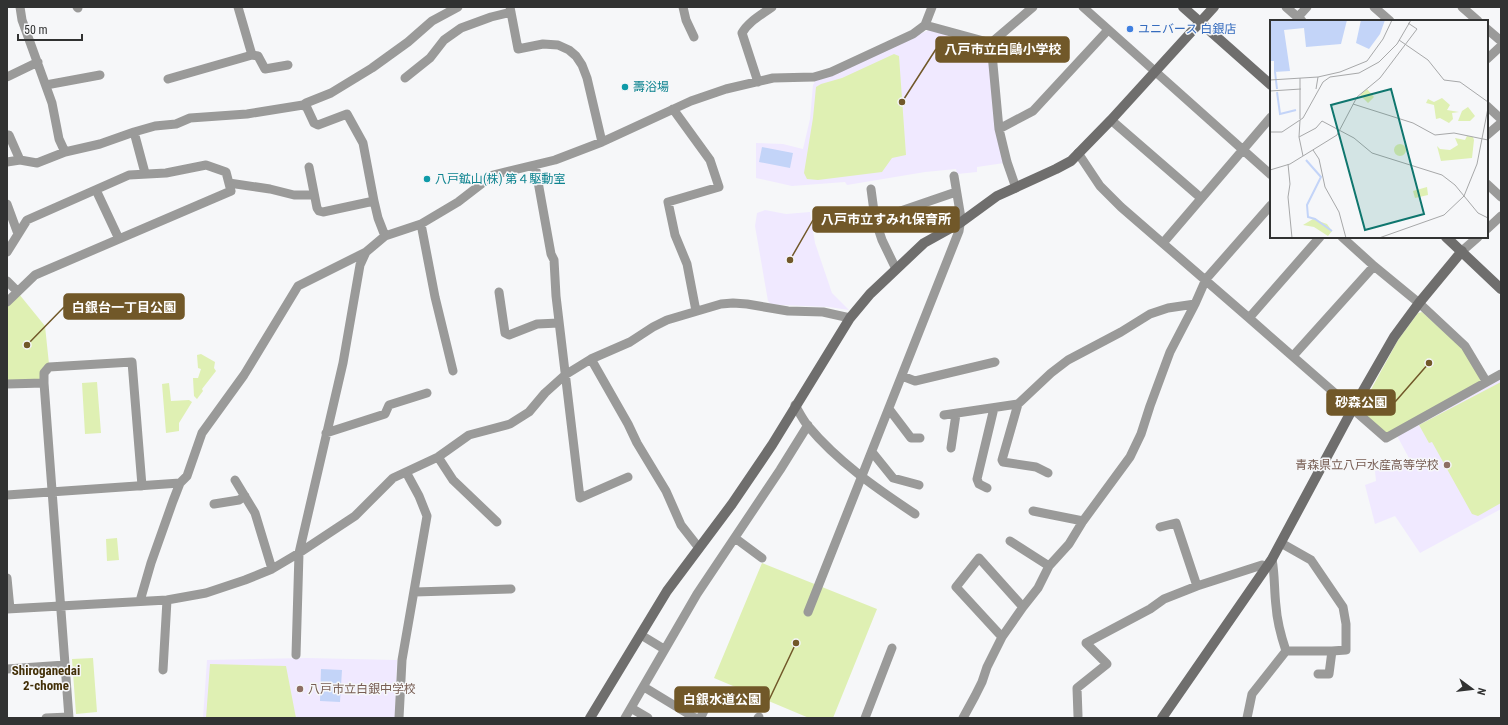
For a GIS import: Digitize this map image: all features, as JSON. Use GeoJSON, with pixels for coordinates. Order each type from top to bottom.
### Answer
{"type":"FeatureCollection","features":[{"type":"Feature","properties":{"kind":"street"},"geometry":{"type":"LineString","coordinates":[[20,7],[22,20],[52,102],[59,139],[65,152]]}},
{"type":"Feature","properties":{"kind":"street"},"geometry":{"type":"LineString","coordinates":[[238,7],[252,55]]}},
{"type":"Feature","properties":{"kind":"street"},"geometry":{"type":"LineString","coordinates":[[7,162],[20,160],[37,163],[65,152],[100,144],[155,126],[176,124],[190,118],[247,114],[303,105],[331,93],[372,68],[408,42],[432,21],[458,7]]}},
{"type":"Feature","properties":{"kind":"street"},"geometry":{"type":"LineString","coordinates":[[683,7],[686,20],[694,37]]}},
{"type":"Feature","properties":{"kind":"street"},"geometry":{"type":"LineString","coordinates":[[758,82],[742,33],[745,28],[772,7]]}},
{"type":"Feature","properties":{"kind":"street"},"geometry":{"type":"LineString","coordinates":[[140,602],[151,563],[180,483],[187,476],[202,433],[244,375],[298,286],[366,252],[385,236],[421,224],[458,202],[493,175],[555,160],[602,142],[673,110],[726,89],[773,78],[814,77],[831,72],[913,34],[925,25],[932,7]]}},
{"type":"Feature","properties":{"kind":"street"},"geometry":{"type":"LineString","coordinates":[[991,43],[1033,7]]}},
{"type":"Feature","properties":{"kind":"street"},"geometry":{"type":"LineString","coordinates":[[1083,7],[1270,174]]}},
{"type":"Feature","properties":{"kind":"street"},"geometry":{"type":"LineString","coordinates":[[1184,7],[1270,84]]}},
{"type":"Feature","properties":{"kind":"street"},"geometry":{"type":"LineString","coordinates":[[590,718],[667,591],[732,504],[772,445],[795,405],[850,318],[870,294],[924,243],[960,223],[997,196],[1056,170],[1071,160],[1156,72],[1214,7]]}},
{"type":"Feature","properties":{"kind":"street"},"geometry":{"type":"LineString","coordinates":[[1286,7],[1300,19],[1307,7]]}},
{"type":"Feature","properties":{"kind":"street"},"geometry":{"type":"LineString","coordinates":[[1374,7],[1389,20]]}},
{"type":"Feature","properties":{"kind":"street"},"geometry":{"type":"LineString","coordinates":[[1462,7],[1477,20]]}},
{"type":"Feature","properties":{"kind":"street"},"geometry":{"type":"LineString","coordinates":[[405,78],[430,58],[444,40],[461,28],[510,10],[518,49],[544,44],[558,45],[569,50],[576,56],[582,65],[587,78],[602,142]]}},
{"type":"Feature","properties":{"kind":"street"},"geometry":{"type":"LineString","coordinates":[[925,25],[991,43]]}},
{"type":"Feature","properties":{"kind":"street"},"geometry":{"type":"LineString","coordinates":[[999,129],[1033,111],[1108,30]]}},
{"type":"Feature","properties":{"kind":"street"},"geometry":{"type":"LineString","coordinates":[[1488,30],[1501,41]]}},
{"type":"Feature","properties":{"kind":"street"},"geometry":{"type":"LineString","coordinates":[[991,43],[999,129],[1007,162],[1016,188]]}},
{"type":"Feature","properties":{"kind":"street"},"geometry":{"type":"LineString","coordinates":[[1488,58],[1501,46]]}},
{"type":"Feature","properties":{"kind":"street"},"geometry":{"type":"LineString","coordinates":[[168,79],[252,55],[258,56],[265,69],[288,65]]}},
{"type":"Feature","properties":{"kind":"street"},"geometry":{"type":"LineString","coordinates":[[7,76],[38,62]]}},
{"type":"Feature","properties":{"kind":"street"},"geometry":{"type":"LineString","coordinates":[[46,85],[100,75]]}},
{"type":"Feature","properties":{"kind":"street"},"geometry":{"type":"LineString","coordinates":[[303,105],[307,108],[314,123],[318,126],[347,114],[363,143],[378,218],[385,236]]}},
{"type":"Feature","properties":{"kind":"street"},"geometry":{"type":"LineString","coordinates":[[1488,107],[1501,119]]}},
{"type":"Feature","properties":{"kind":"street"},"geometry":{"type":"LineString","coordinates":[[673,110],[710,160],[719,187],[668,202],[675,235],[687,264],[696,311]]}},
{"type":"Feature","properties":{"kind":"street"},"geometry":{"type":"LineString","coordinates":[[1162,242],[1270,118]]}},
{"type":"Feature","properties":{"kind":"street"},"geometry":{"type":"LineString","coordinates":[[1111,120],[1201,198]]}},
{"type":"Feature","properties":{"kind":"street"},"geometry":{"type":"LineString","coordinates":[[1488,134],[1501,123]]}},
{"type":"Feature","properties":{"kind":"street"},"geometry":{"type":"LineString","coordinates":[[134,132],[145,174]]}},
{"type":"Feature","properties":{"kind":"street"},"geometry":{"type":"LineString","coordinates":[[7,135],[9,134],[20,160]]}},
{"type":"Feature","properties":{"kind":"street"},"geometry":{"type":"LineString","coordinates":[[1078,153],[1100,186],[1121,207],[1206,279],[1352,410],[1386,438],[1501,374]]}},
{"type":"Feature","properties":{"kind":"street"},"geometry":{"type":"LineString","coordinates":[[535,164],[551,254],[554,260],[559,323],[580,498],[628,476]]}},
{"type":"Feature","properties":{"kind":"street"},"geometry":{"type":"LineString","coordinates":[[7,252],[27,220],[130,175],[166,173],[206,165],[226,172],[231,190],[34,274],[7,302]]}},
{"type":"Feature","properties":{"kind":"street"},"geometry":{"type":"LineString","coordinates":[[309,167],[314,195],[319,211],[323,212],[374,201]]}},
{"type":"Feature","properties":{"kind":"street"},"geometry":{"type":"LineString","coordinates":[[808,612],[959,231],[960,223],[954,176]]}},
{"type":"Feature","properties":{"kind":"street"},"geometry":{"type":"LineString","coordinates":[[229,183],[270,189],[294,195],[314,195]]}},
{"type":"Feature","properties":{"kind":"street"},"geometry":{"type":"LineString","coordinates":[[1488,185],[1501,197]]}},
{"type":"Feature","properties":{"kind":"street"},"geometry":{"type":"LineString","coordinates":[[870,189],[875,219],[882,240],[896,269]]}},
{"type":"Feature","properties":{"kind":"street"},"geometry":{"type":"LineString","coordinates":[[96,190],[119,238]]}},
{"type":"Feature","properties":{"kind":"street"},"geometry":{"type":"LineString","coordinates":[[875,219],[956,192]]}},
{"type":"Feature","properties":{"kind":"street"},"geometry":{"type":"LineString","coordinates":[[7,204],[18,234]]}},
{"type":"Feature","properties":{"kind":"street"},"geometry":{"type":"LineString","coordinates":[[963,718],[975,696],[1002,637],[1023,606],[1038,588],[1049,566],[1069,544],[1083,521],[1120,472],[1136,447],[1170,352],[1206,279],[1270,206]]}},
{"type":"Feature","properties":{"kind":"street"},"geometry":{"type":"LineString","coordinates":[[1488,228],[1501,216]]}},
{"type":"Feature","properties":{"kind":"street"},"geometry":{"type":"LineString","coordinates":[[421,224],[434,297],[453,371]]}},
{"type":"Feature","properties":{"kind":"street"},"geometry":{"type":"LineString","coordinates":[[1249,318],[1319,238]]}},
{"type":"Feature","properties":{"kind":"street"},"geometry":{"type":"LineString","coordinates":[[1343,238],[1419,303],[1465,346],[1486,381]]}},
{"type":"Feature","properties":{"kind":"street"},"geometry":{"type":"LineString","coordinates":[[1447,238],[1501,289]]}},
{"type":"Feature","properties":{"kind":"street"},"geometry":{"type":"LineString","coordinates":[[1162,718],[1270,563],[1352,410],[1394,337],[1419,303],[1462,251],[1477,238]]}},
{"type":"Feature","properties":{"kind":"street"},"geometry":{"type":"LineString","coordinates":[[296,655],[299,553],[343,363],[360,265],[366,252]]}},
{"type":"Feature","properties":{"kind":"street"},"geometry":{"type":"LineString","coordinates":[[1293,356],[1374,266]]}},
{"type":"Feature","properties":{"kind":"street"},"geometry":{"type":"LineString","coordinates":[[7,281],[17,291]]}},
{"type":"Feature","properties":{"kind":"street"},"geometry":{"type":"LineString","coordinates":[[499,292],[505,333],[509,335],[537,324],[559,323]]}},
{"type":"Feature","properties":{"kind":"street"},"geometry":{"type":"LineString","coordinates":[[7,578],[8,609],[167,600],[206,593],[272,569],[355,516],[393,478],[438,457],[469,435],[510,424],[529,412],[545,392],[565,375],[591,360],[630,342],[667,320],[721,304],[748,304],[788,311],[823,312],[850,318]]}},
{"type":"Feature","properties":{"kind":"street"},"geometry":{"type":"LineString","coordinates":[[1048,474],[1036,467],[1004,462],[1002,460],[1018,404],[1068,360],[1121,332],[1150,314],[1168,308],[1195,304]]}},
{"type":"Feature","properties":{"kind":"street"},"geometry":{"type":"LineString","coordinates":[[591,360],[628,424],[637,443],[666,491],[681,525],[699,548]]}},
{"type":"Feature","properties":{"kind":"street"},"geometry":{"type":"LineString","coordinates":[[46,718],[69,717],[44,383],[44,373],[49,367],[132,362],[142,486]]}},
{"type":"Feature","properties":{"kind":"street"},"geometry":{"type":"LineString","coordinates":[[902,376],[915,381],[995,362]]}},
{"type":"Feature","properties":{"kind":"street"},"geometry":{"type":"LineString","coordinates":[[7,384],[44,383]]}},
{"type":"Feature","properties":{"kind":"street"},"geometry":{"type":"LineString","coordinates":[[326,434],[384,414],[390,405],[427,393]]}},
{"type":"Feature","properties":{"kind":"street"},"geometry":{"type":"LineString","coordinates":[[944,416],[1018,404]]}},
{"type":"Feature","properties":{"kind":"street"},"geometry":{"type":"LineString","coordinates":[[795,405],[808,425],[845,464],[915,514]]}},
{"type":"Feature","properties":{"kind":"street"},"geometry":{"type":"LineString","coordinates":[[987,488],[979,484],[977,479],[994,408]]}},
{"type":"Feature","properties":{"kind":"street"},"geometry":{"type":"LineString","coordinates":[[889,409],[911,438],[920,438]]}},
{"type":"Feature","properties":{"kind":"street"},"geometry":{"type":"LineString","coordinates":[[951,448],[956,414]]}},
{"type":"Feature","properties":{"kind":"street"},"geometry":{"type":"LineString","coordinates":[[625,718],[697,594],[780,470],[808,425]]}},
{"type":"Feature","properties":{"kind":"street"},"geometry":{"type":"LineString","coordinates":[[872,452],[893,478],[919,485]]}},
{"type":"Feature","properties":{"kind":"street"},"geometry":{"type":"LineString","coordinates":[[438,457],[453,480],[497,522]]}},
{"type":"Feature","properties":{"kind":"street"},"geometry":{"type":"LineString","coordinates":[[399,718],[402,660],[427,516],[419,496],[406,472]]}},
{"type":"Feature","properties":{"kind":"street"},"geometry":{"type":"LineString","coordinates":[[235,480],[255,513],[272,569]]}},
{"type":"Feature","properties":{"kind":"street"},"geometry":{"type":"LineString","coordinates":[[7,495],[180,483]]}},
{"type":"Feature","properties":{"kind":"street"},"geometry":{"type":"LineString","coordinates":[[214,504],[239,500],[244,496]]}},
{"type":"Feature","properties":{"kind":"street"},"geometry":{"type":"LineString","coordinates":[[1033,511],[1083,521]]}},
{"type":"Feature","properties":{"kind":"street"},"geometry":{"type":"LineString","coordinates":[[1160,527],[1176,523],[1197,586]]}},
{"type":"Feature","properties":{"kind":"street"},"geometry":{"type":"LineString","coordinates":[[735,538],[762,558]]}},
{"type":"Feature","properties":{"kind":"street"},"geometry":{"type":"LineString","coordinates":[[1010,540],[1049,566]]}},
{"type":"Feature","properties":{"kind":"street"},"geometry":{"type":"LineString","coordinates":[[1247,718],[1252,694],[1286,652],[1346,650],[1346,624],[1343,608],[1312,560],[1281,543]]}},
{"type":"Feature","properties":{"kind":"street"},"geometry":{"type":"LineString","coordinates":[[1002,637],[956,587],[979,558],[1023,606]]}},
{"type":"Feature","properties":{"kind":"street"},"geometry":{"type":"LineString","coordinates":[[1078,716],[1077,688],[1107,664],[1086,643],[1150,609],[1164,599],[1197,586],[1262,564],[1270,563]]}},
{"type":"Feature","properties":{"kind":"street"},"geometry":{"type":"LineString","coordinates":[[1270,563],[1274,572],[1279,631],[1286,652]]}},
{"type":"Feature","properties":{"kind":"street"},"geometry":{"type":"LineString","coordinates":[[415,592],[511,589]]}},
{"type":"Feature","properties":{"kind":"street"},"geometry":{"type":"LineString","coordinates":[[163,670],[167,600]]}},
{"type":"Feature","properties":{"kind":"street"},"geometry":{"type":"LineString","coordinates":[[641,635],[664,649]]}},
{"type":"Feature","properties":{"kind":"street"},"geometry":{"type":"LineString","coordinates":[[865,718],[892,648]]}},
{"type":"Feature","properties":{"kind":"street"},"geometry":{"type":"LineString","coordinates":[[1318,674],[1329,674],[1332,651]]}},
{"type":"Feature","properties":{"kind":"street"},"geometry":{"type":"LineString","coordinates":[[7,669],[65,666]]}},
{"type":"Feature","properties":{"kind":"street"},"geometry":{"type":"LineString","coordinates":[[644,687],[695,718]]}},
{"type":"Feature","properties":{"kind":"street"},"geometry":{"type":"LineString","coordinates":[[698,718],[701,717],[708,702]]}},
{"type":"Feature","properties":{"kind":"street"},"geometry":{"type":"LineString","coordinates":[[631,708],[648,718]]}},
{"type":"Feature","properties":{"kind":"shaded area"},"geometry":{"type":"Polygon","coordinates":[[[929,30],[986,45],[1004,163],[977,167],[977,172],[957,174],[956,169],[925,172],[847,185],[845,182],[792,186],[756,178],[756,143],[783,144],[803,149],[810,119],[813,85],[816,80],[929,30]]]}},
{"type":"Feature","properties":{"kind":"shaded area"},"geometry":{"type":"Polygon","coordinates":[[[765,210],[786,214],[810,212],[815,243],[832,293],[849,310],[829,307],[771,304],[768,301],[755,226],[757,213],[765,210]]]}},
{"type":"Feature","properties":{"kind":"shaded area","name":"青森県立八戸水産高等学校"},"geometry":{"type":"Polygon","coordinates":[[[1501,374],[1501,509],[1420,553],[1395,516],[1375,524],[1365,485],[1376,481],[1375,471],[1410,460],[1395,432],[1501,374]]]}},
{"type":"Feature","properties":{"kind":"shaded area","name":"八戸市立白銀中学校"},"geometry":{"type":"Polygon","coordinates":[[[307,658],[397,660],[395,718],[203,718],[207,660],[307,658]]]}},
{"type":"Feature","properties":{"kind":"green space"},"geometry":{"type":"Polygon","coordinates":[[[894,54],[899,56],[906,155],[892,158],[882,172],[818,180],[807,179],[804,173],[813,118],[816,87],[842,78],[894,54]]]}},
{"type":"Feature","properties":{"kind":"green space"},"geometry":{"type":"Polygon","coordinates":[[[19,294],[45,326],[49,364],[39,380],[7,381],[7,307],[19,294]]]}},
{"type":"Feature","properties":{"kind":"green space"},"geometry":{"type":"Polygon","coordinates":[[[1422,312],[1462,348],[1481,378],[1480,382],[1389,433],[1384,433],[1361,412],[1361,408],[1398,340],[1418,313],[1422,312]]]}},
{"type":"Feature","properties":{"kind":"green space"},"geometry":{"type":"Polygon","coordinates":[[[201,354],[215,362],[214,368],[216,371],[202,389],[203,391],[197,399],[194,396],[193,378],[198,378],[201,369],[198,368],[197,355],[201,354]]]}},
{"type":"Feature","properties":{"kind":"green space"},"geometry":{"type":"Polygon","coordinates":[[[97,382],[101,433],[85,434],[82,383],[97,382]]]}},
{"type":"Feature","properties":{"kind":"green space"},"geometry":{"type":"Polygon","coordinates":[[[1501,382],[1501,503],[1478,516],[1472,514],[1432,442],[1429,443],[1419,425],[1501,382]]]}},
{"type":"Feature","properties":{"kind":"green space"},"geometry":{"type":"Polygon","coordinates":[[[169,383],[171,401],[189,400],[192,402],[179,423],[179,431],[166,433],[162,384],[169,383]]]}},
{"type":"Feature","properties":{"kind":"green space"},"geometry":{"type":"Polygon","coordinates":[[[117,538],[119,560],[107,561],[106,539],[117,538]]]}},
{"type":"Feature","properties":{"kind":"green space"},"geometry":{"type":"Polygon","coordinates":[[[762,563],[877,609],[833,718],[809,718],[714,678],[762,563]]]}},
{"type":"Feature","properties":{"kind":"green space"},"geometry":{"type":"Polygon","coordinates":[[[93,658],[97,712],[76,714],[72,659],[93,658]]]}},
{"type":"Feature","properties":{"kind":"green space"},"geometry":{"type":"Polygon","coordinates":[[[210,664],[286,666],[296,718],[206,718],[210,664]]]}},
{"type":"Feature","properties":{"kind":"water"},"geometry":{"type":"Polygon","coordinates":[[[762,147],[793,153],[790,168],[759,162],[762,147]]]}},
{"type":"Feature","properties":{"kind":"water"},"geometry":{"type":"Polygon","coordinates":[[[321,669],[342,670],[340,702],[320,701],[321,669]]]}},
{"type":"Feature","properties":{"kind":"place","name":"ユニバース 白銀店"},"geometry":{"type":"Point","coordinates":[1130,29]}},
{"type":"Feature","properties":{"kind":"place","name":"壽浴場"},"geometry":{"type":"Point","coordinates":[625,87]}},
{"type":"Feature","properties":{"kind":"place","name":"八戸市立白鷗小学校"},"geometry":{"type":"Point","coordinates":[902,102]}},
{"type":"Feature","properties":{"kind":"place","name":"八戸鉱山(株) 第４駆動室"},"geometry":{"type":"Point","coordinates":[427,179]}},
{"type":"Feature","properties":{"kind":"place","name":"八戸市立すみれ保育所"},"geometry":{"type":"Point","coordinates":[790,260]}},
{"type":"Feature","properties":{"kind":"place","name":"白銀台一丁目公園"},"geometry":{"type":"Point","coordinates":[27,345]}},
{"type":"Feature","properties":{"kind":"place","name":"砂森公園"},"geometry":{"type":"Point","coordinates":[1429,363]}},
{"type":"Feature","properties":{"kind":"place","name":"青森県立八戸水産高等学校"},"geometry":{"type":"Point","coordinates":[1447,465]}},
{"type":"Feature","properties":{"kind":"place","name":"白銀水道公園"},"geometry":{"type":"Point","coordinates":[796,643]}},
{"type":"Feature","properties":{"kind":"place","name":"八戸市立白銀中学校"},"geometry":{"type":"Point","coordinates":[300,689]}},
{"type":"Feature","properties":{"kind":"district","name":"Shiroganedai 2-chome"},"geometry":{"type":"Point","coordinates":[46,678]}}]}
